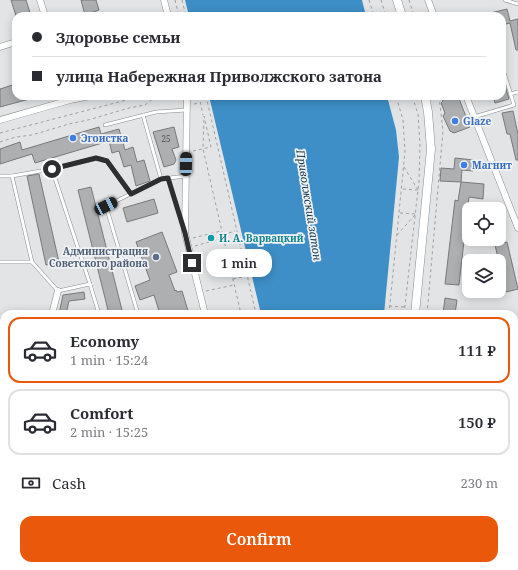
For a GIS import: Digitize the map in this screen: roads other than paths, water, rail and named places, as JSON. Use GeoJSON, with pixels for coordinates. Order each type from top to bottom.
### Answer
{"type":"FeatureCollection","features":[{"type":"Feature","properties":{"kind":"main road"},"geometry":{"type":"LineString","coordinates":[[397,0],[401,12]]}},
{"type":"Feature","properties":{"kind":"main road"},"geometry":{"type":"LineString","coordinates":[[415,310],[430,155],[430,125],[426,100]]}},
{"type":"Feature","properties":{"kind":"street"},"geometry":{"type":"LineString","coordinates":[[40,0],[44,12]]}},
{"type":"Feature","properties":{"kind":"street"},"geometry":{"type":"LineString","coordinates":[[164,0],[167,12]]}},
{"type":"Feature","properties":{"kind":"street"},"geometry":{"type":"LineString","coordinates":[[428,0],[432,12]]}},
{"type":"Feature","properties":{"kind":"street"},"geometry":{"type":"LineString","coordinates":[[0,47],[12,43]]}},
{"type":"Feature","properties":{"kind":"street"},"geometry":{"type":"LineString","coordinates":[[0,120],[63,100]]}},
{"type":"Feature","properties":{"kind":"street"},"geometry":{"type":"LineString","coordinates":[[187,100],[185,233],[204,310]]}},
{"type":"Feature","properties":{"kind":"street"},"geometry":{"type":"LineString","coordinates":[[467,100],[516,215],[518,228]]}},
{"type":"Feature","properties":{"kind":"street"},"geometry":{"type":"LineString","coordinates":[[53,310],[58,291]]}},
{"type":"Feature","properties":{"kind":"lane"},"geometry":{"type":"LineString","coordinates":[[505,0],[518,4]]}},
{"type":"Feature","properties":{"kind":"lane"},"geometry":{"type":"LineString","coordinates":[[506,80],[514,105],[518,108]]}},
{"type":"Feature","properties":{"kind":"lane"},"geometry":{"type":"LineString","coordinates":[[510,94],[518,92]]}},
{"type":"Feature","properties":{"kind":"lane"},"geometry":{"type":"LineString","coordinates":[[474,118],[514,105]]}},
{"type":"Feature","properties":{"kind":"lane"},"geometry":{"type":"LineString","coordinates":[[105,125],[156,112],[187,108]]}},
{"type":"Feature","properties":{"kind":"lane"},"geometry":{"type":"LineString","coordinates":[[143,115],[161,179]]}},
{"type":"Feature","properties":{"kind":"lane"},"geometry":{"type":"LineString","coordinates":[[0,176],[12,176],[52,169],[96,158],[107,161],[131,194]]}},
{"type":"Feature","properties":{"kind":"lane"},"geometry":{"type":"LineString","coordinates":[[52,169],[98,310]]}},
{"type":"Feature","properties":{"kind":"lane"},"geometry":{"type":"LineString","coordinates":[[12,176],[32,262],[58,291],[90,284]]}},
{"type":"Feature","properties":{"kind":"lane"},"geometry":{"type":"LineString","coordinates":[[137,310],[106,206],[161,179],[186,176]]}},
{"type":"Feature","properties":{"kind":"lane"},"geometry":{"type":"LineString","coordinates":[[168,178],[185,233]]}},
{"type":"Feature","properties":{"kind":"lane"},"geometry":{"type":"LineString","coordinates":[[0,262],[32,262]]}},
{"type":"Feature","properties":{"kind":"water"},"geometry":{"type":"Polygon","coordinates":[[[185,0],[362,0],[365,12],[188,12],[185,0]]]}},
{"type":"Feature","properties":{"kind":"water","name":"Приволжский затон"},"geometry":{"type":"Polygon","coordinates":[[[210,100],[388,100],[396,130],[399,157],[384,310],[260,310],[210,100]]]}},
{"type":"Feature","properties":{"kind":"place","name":"Glaze"},"geometry":{"type":"Point","coordinates":[455,121]}},
{"type":"Feature","properties":{"kind":"place","name":"Эгоистка"},"geometry":{"type":"Point","coordinates":[73,138]}},
{"type":"Feature","properties":{"kind":"place","name":"Магнит"},"geometry":{"type":"Point","coordinates":[464,165]}},
{"type":"Feature","properties":{"kind":"place","name":"И. А. Варвацкий"},"geometry":{"type":"Point","coordinates":[211,238]}},
{"type":"Feature","properties":{"kind":"place","name":"Администрация Советского района"},"geometry":{"type":"Point","coordinates":[156,257]}}]}
